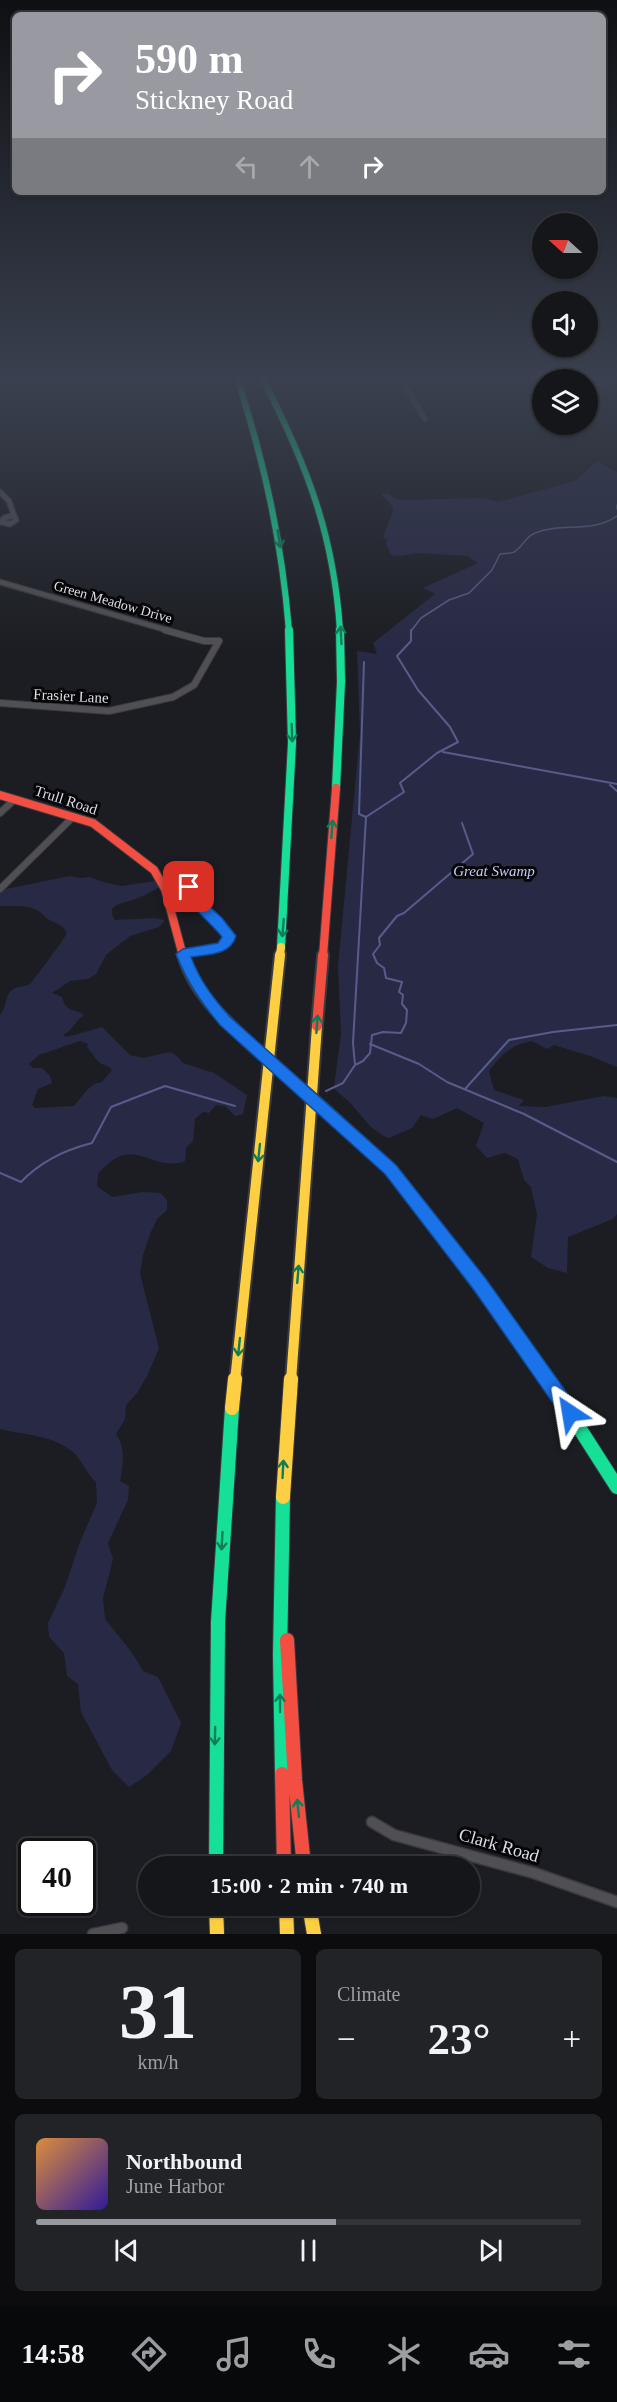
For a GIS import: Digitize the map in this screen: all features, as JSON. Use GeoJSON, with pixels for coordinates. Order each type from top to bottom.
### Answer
{"type":"FeatureCollection","features":[{"type":"Feature","properties":{"kind":"main road"},"geometry":{"type":"LineString","coordinates":[[216,1856],[216,1679],[226,1478],[283,931],[293,769],[288,618],[282,560],[265,471]]}},
{"type":"Feature","properties":{"kind":"main road"},"geometry":{"type":"LineString","coordinates":[[284,1856],[280,1744],[281,1527],[291,1363],[341,718],[342,654],[337,587],[325,527],[306,471]]}},
{"type":"Feature","properties":{"kind":"main road","name":"Trull Road"},"geometry":{"type":"LineString","coordinates":[[0,795],[100,827],[157,874],[165,889],[192,978],[212,1007],[258,1051],[375,1154],[401,1182],[539,1366],[617,1487]]}},
{"type":"Feature","properties":{"kind":"main road"},"geometry":{"type":"LineString","coordinates":[[281,1527],[292,1734],[303,1856]]}},
{"type":"Feature","properties":{"kind":"main road"},"geometry":{"type":"LineString","coordinates":[[216,1916],[216,1934]]}},
{"type":"Feature","properties":{"kind":"main road"},"geometry":{"type":"LineString","coordinates":[[286,1916],[287,1934]]}},
{"type":"Feature","properties":{"kind":"main road"},"geometry":{"type":"LineString","coordinates":[[311,1916],[315,1934]]}},
{"type":"Feature","properties":{"kind":"street"},"geometry":{"type":"LineString","coordinates":[[0,492],[9,501],[15,515]]}},
{"type":"Feature","properties":{"kind":"street","name":"Green Meadow Drive"},"geometry":{"type":"LineString","coordinates":[[0,582],[204,640],[219,641]]}},
{"type":"Feature","properties":{"kind":"street","name":"Frasier Lane"},"geometry":{"type":"LineString","coordinates":[[0,703],[109,711],[173,697],[186,692],[194,685],[219,641]]}},
{"type":"Feature","properties":{"kind":"street"},"geometry":{"type":"LineString","coordinates":[[0,813],[15,799]]}},
{"type":"Feature","properties":{"kind":"street"},"geometry":{"type":"LineString","coordinates":[[0,889],[73,817]]}},
{"type":"Feature","properties":{"kind":"street"},"geometry":{"type":"LineString","coordinates":[[183,954],[222,947],[229,938],[218,921],[193,898],[189,887]]}},
{"type":"Feature","properties":{"kind":"street","name":"Clark Road"},"geometry":{"type":"LineString","coordinates":[[372,1822],[394,1835],[534,1873],[617,1902]]}},
{"type":"Feature","properties":{"kind":"street"},"geometry":{"type":"LineString","coordinates":[[93,1934],[122,1928]]}},
{"type":"Feature","properties":{"kind":"green space","name":"Great Swamp"},"geometry":{"type":"Polygon","coordinates":[[[586,471],[617,472],[617,1067],[554,1045],[547,1049],[532,1041],[508,1051],[489,1071],[494,1090],[524,1100],[519,1106],[545,1107],[604,1096],[617,1098],[617,1214],[613,1219],[568,1237],[567,1273],[548,1268],[531,1257],[537,1215],[531,1187],[524,1180],[518,1159],[505,1153],[487,1158],[476,1146],[484,1123],[457,1108],[433,1119],[421,1115],[412,1128],[389,1138],[373,1128],[334,1088],[341,1033],[338,967],[360,733],[357,651],[377,654],[373,643],[435,594],[423,588],[478,563],[467,556],[419,553],[391,555],[386,544],[387,539],[383,538],[393,511],[392,506],[381,494],[389,494],[396,499],[404,500],[483,498],[498,502],[575,481],[586,471]]]}},
{"type":"Feature","properties":{"kind":"green space"},"geometry":{"type":"Polygon","coordinates":[[[70,876],[90,877],[122,886],[155,881],[161,886],[117,905],[112,910],[115,920],[154,918],[165,920],[159,927],[130,936],[106,955],[96,974],[88,979],[70,981],[52,993],[62,997],[68,1008],[84,1015],[63,1035],[67,1037],[102,1027],[130,1055],[143,1058],[170,1052],[183,1063],[214,1073],[247,1095],[243,1114],[235,1116],[225,1106],[216,1105],[209,1113],[203,1112],[195,1119],[193,1141],[186,1148],[185,1161],[173,1164],[132,1154],[111,1162],[98,1174],[97,1186],[112,1197],[143,1192],[160,1193],[167,1200],[167,1210],[157,1219],[150,1234],[140,1274],[159,1348],[147,1376],[137,1393],[126,1405],[125,1419],[116,1434],[122,1451],[120,1481],[129,1486],[128,1500],[108,1543],[113,1559],[103,1598],[105,1619],[133,1654],[143,1671],[158,1677],[181,1723],[171,1751],[147,1775],[129,1787],[112,1770],[81,1712],[78,1684],[67,1676],[64,1653],[49,1637],[48,1623],[65,1587],[80,1542],[97,1503],[96,1482],[76,1455],[65,1446],[38,1436],[0,1429],[0,1015],[10,992],[30,984],[67,933],[61,926],[33,908],[0,906],[0,893],[6,889],[70,876]],[[80,1041],[39,1055],[29,1064],[33,1068],[42,1068],[50,1076],[52,1083],[38,1089],[32,1105],[35,1108],[74,1106],[87,1090],[94,1084],[102,1082],[112,1070],[98,1061],[87,1048],[88,1044],[80,1041]]]}},
{"type":"Feature","properties":{"kind":"waterway"},"geometry":{"type":"LineString","coordinates":[[411,631],[421,618],[449,600],[469,593],[492,570],[500,554],[514,552],[532,535],[556,528],[597,525],[617,516]]}},
{"type":"Feature","properties":{"kind":"waterway"},"geometry":{"type":"LineString","coordinates":[[366,817],[404,792],[400,783],[437,753],[458,742],[450,727],[418,690],[397,656],[411,641],[411,631]]}},
{"type":"Feature","properties":{"kind":"waterway"},"geometry":{"type":"LineString","coordinates":[[364,662],[359,814],[366,817]]}},
{"type":"Feature","properties":{"kind":"waterway"},"geometry":{"type":"LineString","coordinates":[[443,752],[617,784]]}},
{"type":"Feature","properties":{"kind":"waterway"},"geometry":{"type":"LineString","coordinates":[[610,785],[617,791]]}},
{"type":"Feature","properties":{"kind":"waterway"},"geometry":{"type":"LineString","coordinates":[[355,1065],[353,1043],[366,817]]}},
{"type":"Feature","properties":{"kind":"waterway"},"geometry":{"type":"LineString","coordinates":[[371,1044],[372,1035],[383,1032],[401,1033],[406,1023],[407,1010],[402,1004],[403,995],[399,992],[402,982],[386,978],[384,968],[377,963],[373,954],[380,945],[379,938],[397,916],[404,913],[473,854],[462,823]]}},
{"type":"Feature","properties":{"kind":"waterway"},"geometry":{"type":"LineString","coordinates":[[465,1089],[509,1040],[553,1032],[617,1025]]}},
{"type":"Feature","properties":{"kind":"waterway"},"geometry":{"type":"LineString","coordinates":[[355,1065],[363,1061],[370,1053],[371,1044]]}},
{"type":"Feature","properties":{"kind":"waterway"},"geometry":{"type":"LineString","coordinates":[[371,1044],[419,1064],[447,1082],[524,1114],[617,1162]]}},
{"type":"Feature","properties":{"kind":"waterway"},"geometry":{"type":"LineString","coordinates":[[326,1091],[343,1083],[355,1065]]}},
{"type":"Feature","properties":{"kind":"waterway"},"geometry":{"type":"LineString","coordinates":[[0,1173],[21,1182],[54,1157],[92,1143],[111,1107],[165,1086],[235,1106]]}},
{"type":"Feature","properties":{"kind":"traffic: fast"},"geometry":{"type":"LineString","coordinates":[[265,471],[276,519],[286,590],[292,692],[291,794],[281,947]]}},
{"type":"Feature","properties":{"kind":"traffic: fast"},"geometry":{"type":"LineString","coordinates":[[307,471],[328,541],[339,611],[341,682],[336,788]]}},
{"type":"Feature","properties":{"kind":"traffic: fast"},"geometry":{"type":"LineString","coordinates":[[258,1051],[323,1108]]}},
{"type":"Feature","properties":{"kind":"traffic: fast"},"geometry":{"type":"LineString","coordinates":[[323,1108],[385,1164],[406,1188],[539,1366],[617,1487]]}},
{"type":"Feature","properties":{"kind":"traffic: fast"},"geometry":{"type":"LineString","coordinates":[[216,1856],[218,1622],[232,1408]]}},
{"type":"Feature","properties":{"kind":"traffic: fast"},"geometry":{"type":"LineString","coordinates":[[282,1774],[280,1655],[283,1497]]}},
{"type":"Feature","properties":{"kind":"traffic: slow"},"geometry":{"type":"LineString","coordinates":[[232,1408],[281,947]]}},
{"type":"Feature","properties":{"kind":"traffic: slow"},"geometry":{"type":"LineString","coordinates":[[283,1497],[317,1026]]}},
{"type":"Feature","properties":{"kind":"traffic: slow"},"geometry":{"type":"LineString","coordinates":[[216,1916],[217,1934]]}},
{"type":"Feature","properties":{"kind":"traffic: slow"},"geometry":{"type":"LineString","coordinates":[[286,1916],[287,1934]]}},
{"type":"Feature","properties":{"kind":"traffic: slow"},"geometry":{"type":"LineString","coordinates":[[311,1916],[314,1934]]}},
{"type":"Feature","properties":{"kind":"traffic: jam"},"geometry":{"type":"LineString","coordinates":[[317,1026],[336,788]]}},
{"type":"Feature","properties":{"kind":"traffic: jam"},"geometry":{"type":"LineString","coordinates":[[0,795],[93,823],[154,870],[165,889],[184,959],[192,978],[216,1012],[258,1051]]}},
{"type":"Feature","properties":{"kind":"traffic: jam"},"geometry":{"type":"LineString","coordinates":[[287,1640],[295,1780],[303,1856]]}},
{"type":"Feature","properties":{"kind":"traffic: jam"},"geometry":{"type":"LineString","coordinates":[[282,1774],[284,1856]]}},
{"type":"Feature","properties":{"kind":"route"},"geometry":{"type":"LineString","coordinates":[[189,887],[192,897],[218,921],[229,936],[222,947],[183,954],[187,968],[205,999],[225,1021],[390,1169],[480,1285],[570,1413]]}}]}
